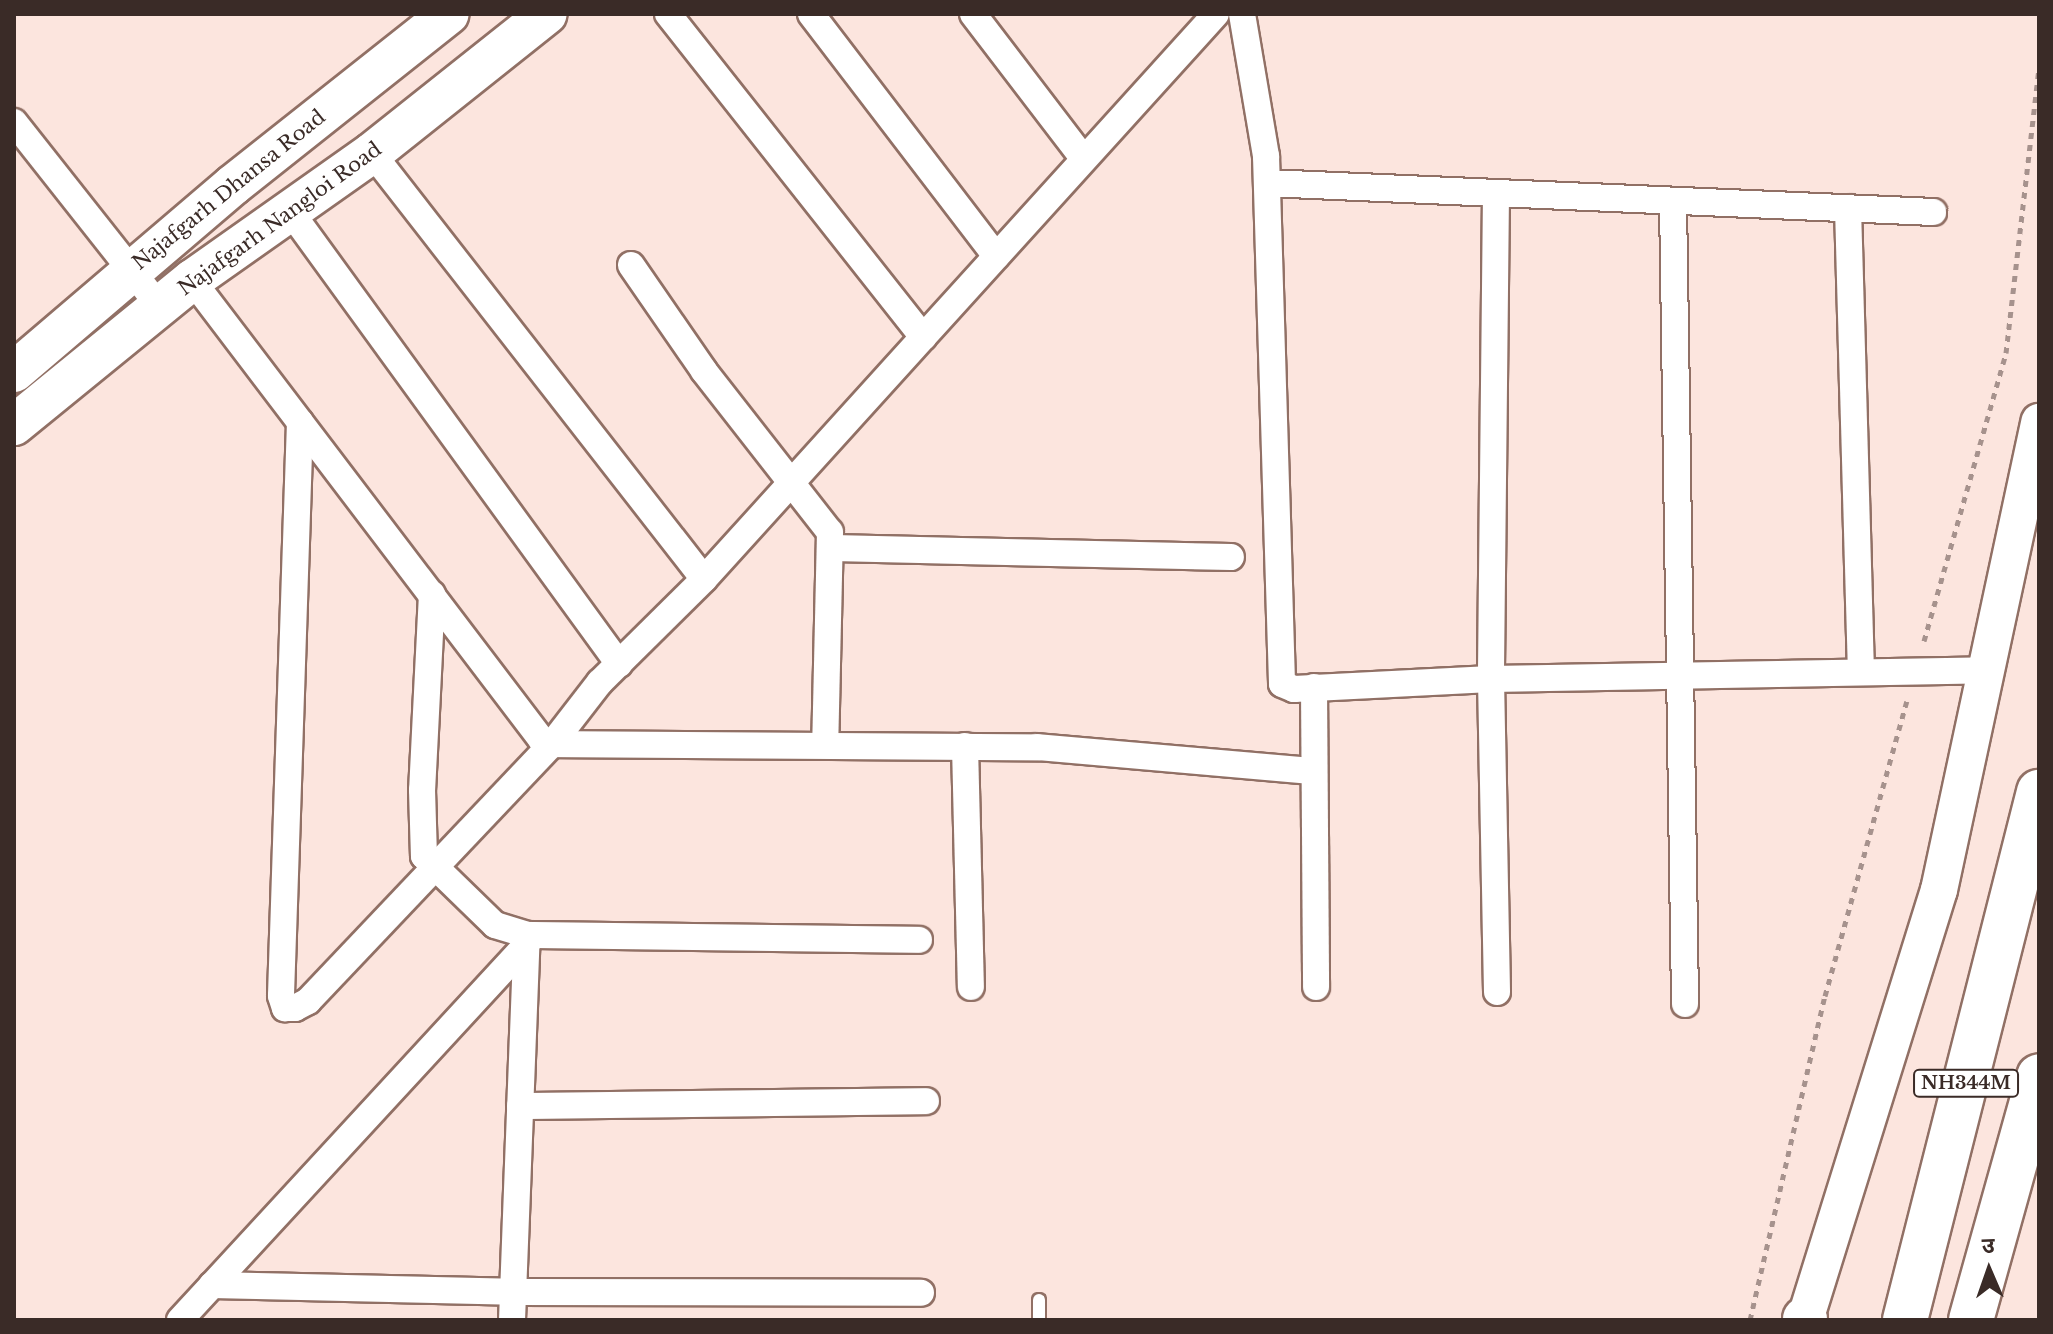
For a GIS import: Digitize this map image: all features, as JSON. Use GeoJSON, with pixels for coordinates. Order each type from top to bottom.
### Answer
{"type":"FeatureCollection","features":[{"type":"Feature","properties":{"kind":"highway","name":"NH344M"},"geometry":{"type":"LineString","coordinates":[[1905,1320],[2039,792]]}},
{"type":"Feature","properties":{"kind":"highway","name":"NH344M"},"geometry":{"type":"LineString","coordinates":[[1971,1320],[2039,1076]]}},
{"type":"Feature","properties":{"kind":"main road","name":"Najafgarh Dhansa Road"},"geometry":{"type":"LineString","coordinates":[[14,372],[132,270],[449,14]]}},
{"type":"Feature","properties":{"kind":"main road","name":"Najafgarh Nangloi Road"},"geometry":{"type":"LineString","coordinates":[[14,425],[192,280],[372,153],[547,14]]}},
{"type":"Feature","properties":{"kind":"street"},"geometry":{"type":"LineString","coordinates":[[668,14],[923,337]]}},
{"type":"Feature","properties":{"kind":"street"},"geometry":{"type":"LineString","coordinates":[[811,14],[996,256]]}},
{"type":"Feature","properties":{"kind":"street"},"geometry":{"type":"LineString","coordinates":[[973,14],[1083,158]]}},
{"type":"Feature","properties":{"kind":"street"},"geometry":{"type":"LineString","coordinates":[[300,422],[285,1008],[308,1001],[430,867],[552,744],[619,664],[704,579],[1216,14]]}},
{"type":"Feature","properties":{"kind":"street"},"geometry":{"type":"LineString","coordinates":[[1242,14],[1267,183],[1278,676],[1282,684],[1294,689],[1491,679],[1989,670]]}},
{"type":"Feature","properties":{"kind":"street"},"geometry":{"type":"LineString","coordinates":[[14,122],[160,307]]}},
{"type":"Feature","properties":{"kind":"street"},"geometry":{"type":"LineString","coordinates":[[372,153],[704,579]]}},
{"type":"Feature","properties":{"kind":"street"},"geometry":{"type":"LineString","coordinates":[[1267,183],[1933,212]]}},
{"type":"Feature","properties":{"kind":"street"},"geometry":{"type":"LineString","coordinates":[[1496,193],[1491,679],[1497,992]]}},
{"type":"Feature","properties":{"kind":"street"},"geometry":{"type":"LineString","coordinates":[[1673,201],[1685,1004]]}},
{"type":"Feature","properties":{"kind":"street"},"geometry":{"type":"LineString","coordinates":[[1848,208],[1861,670]]}},
{"type":"Feature","properties":{"kind":"street"},"geometry":{"type":"LineString","coordinates":[[290,211],[619,664]]}},
{"type":"Feature","properties":{"kind":"street"},"geometry":{"type":"LineString","coordinates":[[631,265],[704,371],[825,521],[833,548],[825,745]]}},
{"type":"Feature","properties":{"kind":"street"},"geometry":{"type":"LineString","coordinates":[[192,280],[541,739],[552,744],[1037,747],[1313,771]]}},
{"type":"Feature","properties":{"kind":"street"},"geometry":{"type":"LineString","coordinates":[[1805,1320],[1939,890],[1989,670],[2039,422]]}},
{"type":"Feature","properties":{"kind":"street"},"geometry":{"type":"LineString","coordinates":[[833,548],[1231,557]]}},
{"type":"Feature","properties":{"kind":"street"},"geometry":{"type":"LineString","coordinates":[[432,594],[422,842],[430,867],[495,925],[527,940],[919,940]]}},
{"type":"Feature","properties":{"kind":"street"},"geometry":{"type":"LineString","coordinates":[[1314,687],[1316,987]]}},
{"type":"Feature","properties":{"kind":"street"},"geometry":{"type":"LineString","coordinates":[[965,746],[971,987]]}},
{"type":"Feature","properties":{"kind":"street"},"geometry":{"type":"LineString","coordinates":[[512,1320],[527,940]]}},
{"type":"Feature","properties":{"kind":"street"},"geometry":{"type":"LineString","coordinates":[[180,1320],[527,940]]}},
{"type":"Feature","properties":{"kind":"street"},"geometry":{"type":"LineString","coordinates":[[520,1106],[926,1101]]}},
{"type":"Feature","properties":{"kind":"street"},"geometry":{"type":"LineString","coordinates":[[212,1285],[512,1292],[921,1293]]}},
{"type":"Feature","properties":{"kind":"lane"},"geometry":{"type":"LineString","coordinates":[[1039,1300],[1039,1320]]}}]}
